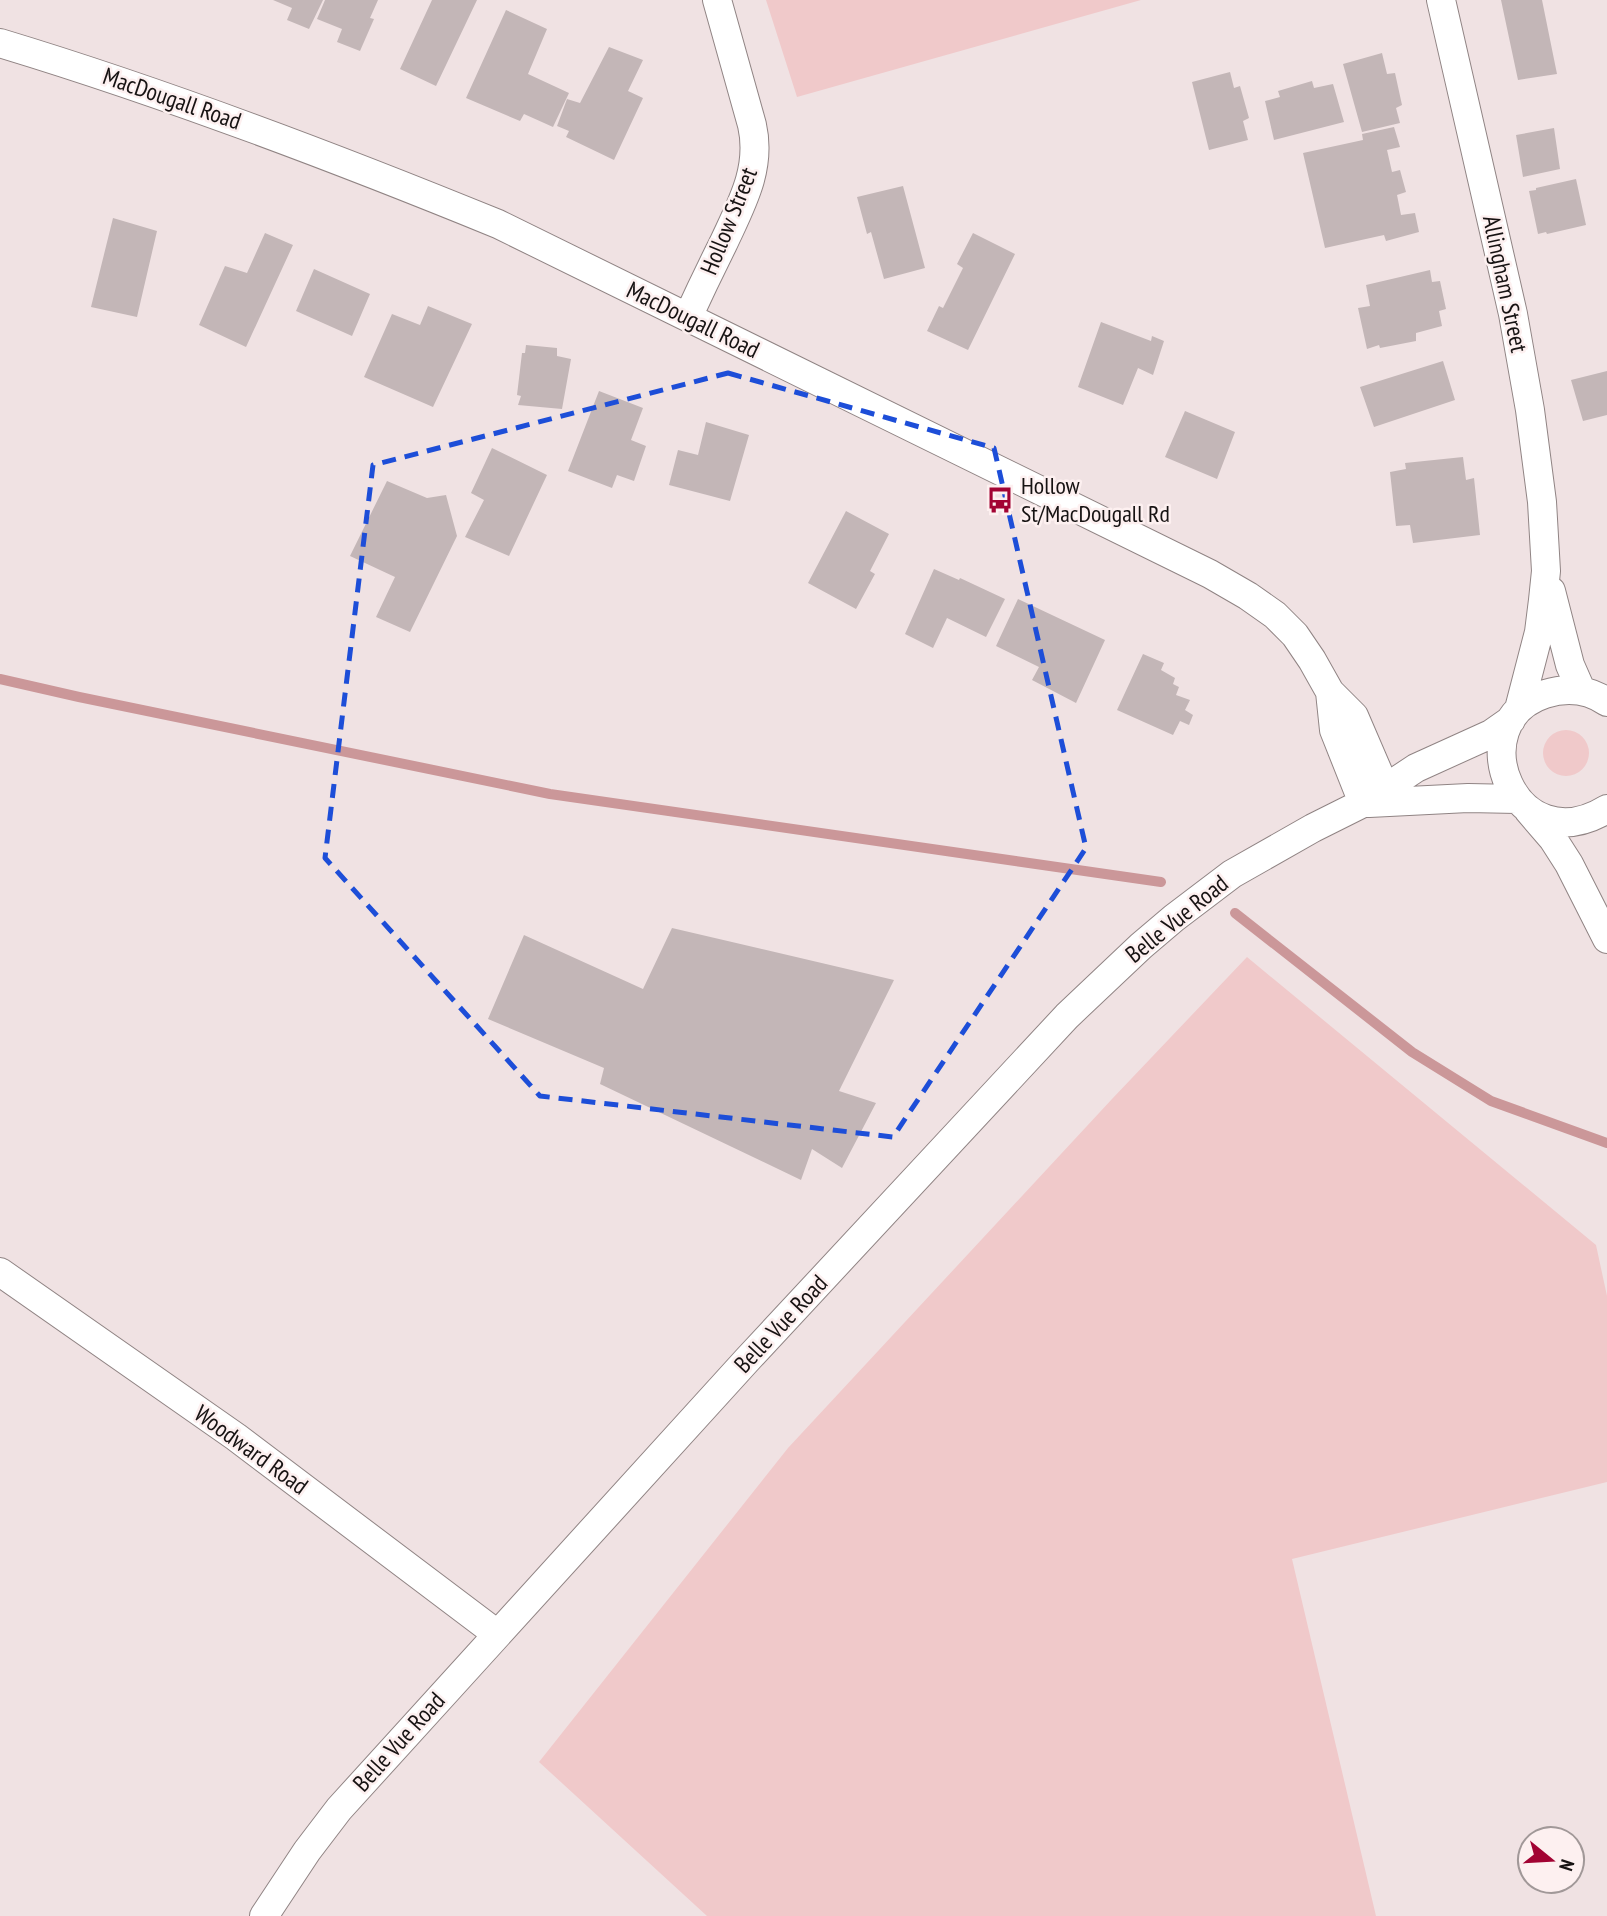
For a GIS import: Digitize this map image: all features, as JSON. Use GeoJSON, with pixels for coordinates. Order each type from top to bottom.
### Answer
{"type":"FeatureCollection","features":[{"type":"Feature","properties":{"kind":"street","name":"Hollow Street"},"geometry":{"type":"LineString","coordinates":[[688,317],[746,194],[755,160],[756,142],[752,125],[717,0]]}},
{"type":"Feature","properties":{"kind":"street","name":"Allingham Street"},"geometry":{"type":"LineString","coordinates":[[1441,0],[1519,349],[1537,460],[1545,539],[1546,571],[1539,632],[1515,715],[1503,740],[1501,760],[1506,781],[1553,839],[1569,864],[1607,939]]}},
{"type":"Feature","properties":{"kind":"street","name":"MacDougall Road"},"geometry":{"type":"LineString","coordinates":[[0,43],[220,115],[498,224],[1145,541],[1238,590],[1275,615],[1295,635],[1330,691],[1354,716],[1379,798]]}},
{"type":"Feature","properties":{"kind":"street","name":"Allingham Street"},"geometry":{"type":"LineString","coordinates":[[1546,571],[1570,665],[1581,690]]}},
{"type":"Feature","properties":{"kind":"street","name":"Belle Vue Road"},"geometry":{"type":"LineString","coordinates":[[264,1916],[339,1808],[747,1360],[1104,979],[1174,918],[1232,874],[1312,828],[1379,798],[1416,768],[1491,734],[1538,696],[1559,689],[1581,690]]}},
{"type":"Feature","properties":{"kind":"street"},"geometry":{"type":"LineString","coordinates":[[1581,690],[1607,702]]}},
{"type":"Feature","properties":{"kind":"street","name":"Belle Vue Road"},"geometry":{"type":"LineString","coordinates":[[1379,798],[1468,798],[1523,804],[1548,820],[1572,823],[1593,817],[1607,809]]}},
{"type":"Feature","properties":{"kind":"street","name":"Woodward Road"},"geometry":{"type":"LineString","coordinates":[[0,1272],[236,1437],[497,1634]]}},
{"type":"Feature","properties":{"kind":"highlighted area"},"geometry":{"type":"Polygon","coordinates":[[[728,373],[994,448],[1086,848],[893,1137],[540,1096],[325,858],[373,465],[728,373]]]}},
{"type":"Feature","properties":{"kind":"shaded area"},"geometry":{"type":"Polygon","coordinates":[[[766,0],[1141,0],[797,97],[766,0]]]}},
{"type":"Feature","properties":{"kind":"shaded area"},"geometry":{"type":"Polygon","coordinates":[[[1566,730],[1582,737],[1589,753],[1582,769],[1566,776],[1550,769],[1543,753],[1550,737],[1566,730]]]}},
{"type":"Feature","properties":{"kind":"shaded area"},"geometry":{"type":"Polygon","coordinates":[[[1247,957],[1596,1245],[1607,1296],[1607,1482],[1292,1559],[1376,1916],[707,1916],[539,1762],[788,1448],[1247,957]]]}},
{"type":"Feature","properties":{"kind":"building"},"geometry":{"type":"Polygon","coordinates":[[[273,0],[323,0],[309,29],[287,20],[292,8],[273,0]]]}},
{"type":"Feature","properties":{"kind":"building"},"geometry":{"type":"Polygon","coordinates":[[[325,0],[378,0],[370,18],[374,19],[360,51],[337,42],[342,29],[317,19],[325,0]]]}},
{"type":"Feature","properties":{"kind":"building"},"geometry":{"type":"Polygon","coordinates":[[[432,0],[477,0],[436,86],[400,69],[432,0]]]}},
{"type":"Feature","properties":{"kind":"building"},"geometry":{"type":"Polygon","coordinates":[[[1501,0],[1542,0],[1557,74],[1518,80],[1501,0]]]}},
{"type":"Feature","properties":{"kind":"building"},"geometry":{"type":"Polygon","coordinates":[[[506,10],[547,29],[528,74],[569,93],[553,127],[524,114],[520,121],[466,98],[506,10]]]}},
{"type":"Feature","properties":{"kind":"building"},"geometry":{"type":"Polygon","coordinates":[[[609,47],[643,60],[628,91],[643,98],[614,160],[566,137],[569,131],[557,126],[567,99],[580,103],[609,47]]]}},
{"type":"Feature","properties":{"kind":"building"},"geometry":{"type":"Polygon","coordinates":[[[1382,53],[1387,74],[1395,73],[1402,105],[1396,108],[1400,123],[1362,132],[1343,64],[1382,53]]]}},
{"type":"Feature","properties":{"kind":"building"},"geometry":{"type":"Polygon","coordinates":[[[1230,72],[1234,88],[1240,86],[1249,118],[1243,121],[1248,140],[1209,150],[1192,82],[1230,72]]]}},
{"type":"Feature","properties":{"kind":"building"},"geometry":{"type":"Polygon","coordinates":[[[1312,81],[1314,88],[1333,84],[1344,122],[1274,140],[1265,101],[1280,97],[1278,91],[1312,81]]]}},
{"type":"Feature","properties":{"kind":"building"},"geometry":{"type":"Polygon","coordinates":[[[1394,127],[1400,147],[1387,150],[1392,172],[1400,170],[1406,192],[1397,195],[1401,215],[1415,213],[1419,232],[1386,241],[1384,235],[1325,248],[1303,153],[1363,140],[1362,134],[1394,127]]]}},
{"type":"Feature","properties":{"kind":"building"},"geometry":{"type":"Polygon","coordinates":[[[1554,128],[1560,169],[1523,177],[1516,135],[1554,128]]]}},
{"type":"Feature","properties":{"kind":"building"},"geometry":{"type":"Polygon","coordinates":[[[1576,179],[1586,225],[1538,234],[1529,191],[1576,179]]]}},
{"type":"Feature","properties":{"kind":"building"},"geometry":{"type":"Polygon","coordinates":[[[903,186],[925,268],[884,279],[871,232],[867,234],[857,197],[903,186]]]}},
{"type":"Feature","properties":{"kind":"building"},"geometry":{"type":"Polygon","coordinates":[[[113,218],[157,231],[137,317],[91,307],[113,218]]]}},
{"type":"Feature","properties":{"kind":"building"},"geometry":{"type":"Polygon","coordinates":[[[265,233],[293,245],[246,347],[199,325],[225,266],[247,273],[265,233]]]}},
{"type":"Feature","properties":{"kind":"building"},"geometry":{"type":"Polygon","coordinates":[[[973,233],[1015,254],[968,350],[927,331],[939,306],[943,308],[963,268],[957,264],[973,233]]]}},
{"type":"Feature","properties":{"kind":"building"},"geometry":{"type":"Polygon","coordinates":[[[314,269],[370,294],[352,336],[296,311],[314,269]]]}},
{"type":"Feature","properties":{"kind":"building"},"geometry":{"type":"Polygon","coordinates":[[[1430,270],[1432,282],[1440,281],[1446,309],[1439,311],[1442,326],[1416,333],[1416,341],[1367,349],[1358,308],[1370,306],[1366,285],[1430,270]]]}},
{"type":"Feature","properties":{"kind":"building"},"geometry":{"type":"Polygon","coordinates":[[[428,306],[472,324],[433,407],[364,377],[392,314],[420,325],[428,306]]]}},
{"type":"Feature","properties":{"kind":"building"},"geometry":{"type":"Polygon","coordinates":[[[1101,322],[1151,341],[1152,336],[1164,341],[1153,375],[1138,368],[1123,405],[1078,387],[1101,322]]]}},
{"type":"Feature","properties":{"kind":"building"},"geometry":{"type":"Polygon","coordinates":[[[526,345],[557,348],[557,356],[571,359],[562,409],[518,405],[521,396],[517,395],[522,353],[525,353],[526,345]]]}},
{"type":"Feature","properties":{"kind":"building"},"geometry":{"type":"Polygon","coordinates":[[[1443,361],[1455,400],[1374,427],[1360,387],[1443,361]]]}},
{"type":"Feature","properties":{"kind":"building"},"geometry":{"type":"Polygon","coordinates":[[[1607,371],[1607,415],[1583,421],[1571,380],[1607,371]]]}},
{"type":"Feature","properties":{"kind":"building"},"geometry":{"type":"Polygon","coordinates":[[[599,391],[643,408],[631,440],[646,446],[634,481],[617,475],[612,488],[568,471],[599,391]]]}},
{"type":"Feature","properties":{"kind":"building"},"geometry":{"type":"Polygon","coordinates":[[[1185,411],[1235,432],[1217,479],[1165,457],[1185,411]]]}},
{"type":"Feature","properties":{"kind":"building"},"geometry":{"type":"Polygon","coordinates":[[[706,422],[749,435],[730,501],[669,485],[678,450],[698,455],[706,422]]]}},
{"type":"Feature","properties":{"kind":"building"},"geometry":{"type":"Polygon","coordinates":[[[492,448],[547,475],[509,556],[465,537],[484,500],[471,493],[492,448]]]}},
{"type":"Feature","properties":{"kind":"building"},"geometry":{"type":"Polygon","coordinates":[[[1463,457],[1466,480],[1474,478],[1480,535],[1413,543],[1410,525],[1396,526],[1390,472],[1406,469],[1405,463],[1463,457]]]}},
{"type":"Feature","properties":{"kind":"building"},"geometry":{"type":"Polygon","coordinates":[[[387,481],[427,498],[446,495],[457,536],[410,632],[376,617],[395,577],[350,556],[387,481]]]}},
{"type":"Feature","properties":{"kind":"building"},"geometry":{"type":"Polygon","coordinates":[[[846,511],[889,534],[870,571],[875,574],[856,609],[808,583],[846,511]]]}},
{"type":"Feature","properties":{"kind":"building"},"geometry":{"type":"Polygon","coordinates":[[[934,569],[1005,599],[986,637],[947,618],[933,648],[905,634],[934,569]]]}},
{"type":"Feature","properties":{"kind":"building"},"geometry":{"type":"Polygon","coordinates":[[[1018,599],[1105,640],[1076,703],[1032,680],[1039,667],[996,646],[1018,599]]]}},
{"type":"Feature","properties":{"kind":"building"},"geometry":{"type":"Polygon","coordinates":[[[1143,654],[1164,663],[1161,670],[1175,678],[1173,684],[1179,687],[1176,695],[1190,700],[1185,710],[1193,715],[1189,725],[1180,721],[1173,735],[1117,710],[1143,654]]]}},
{"type":"Feature","properties":{"kind":"building"},"geometry":{"type":"Polygon","coordinates":[[[672,928],[894,980],[839,1091],[876,1103],[842,1168],[812,1149],[801,1180],[600,1084],[604,1068],[488,1019],[524,935],[643,989],[672,928]]]}},
{"type":"Feature","properties":{"kind":"waterway"},"geometry":{"type":"LineString","coordinates":[[0,679],[550,794],[1161,882]]}},
{"type":"Feature","properties":{"kind":"waterway"},"geometry":{"type":"LineString","coordinates":[[1235,913],[1412,1052],[1491,1101],[1607,1143]]}},
{"type":"Feature","properties":{"kind":"place","name":"Hollow St/MacDougall Rd"},"geometry":{"type":"Point","coordinates":[1000,500]}}]}
